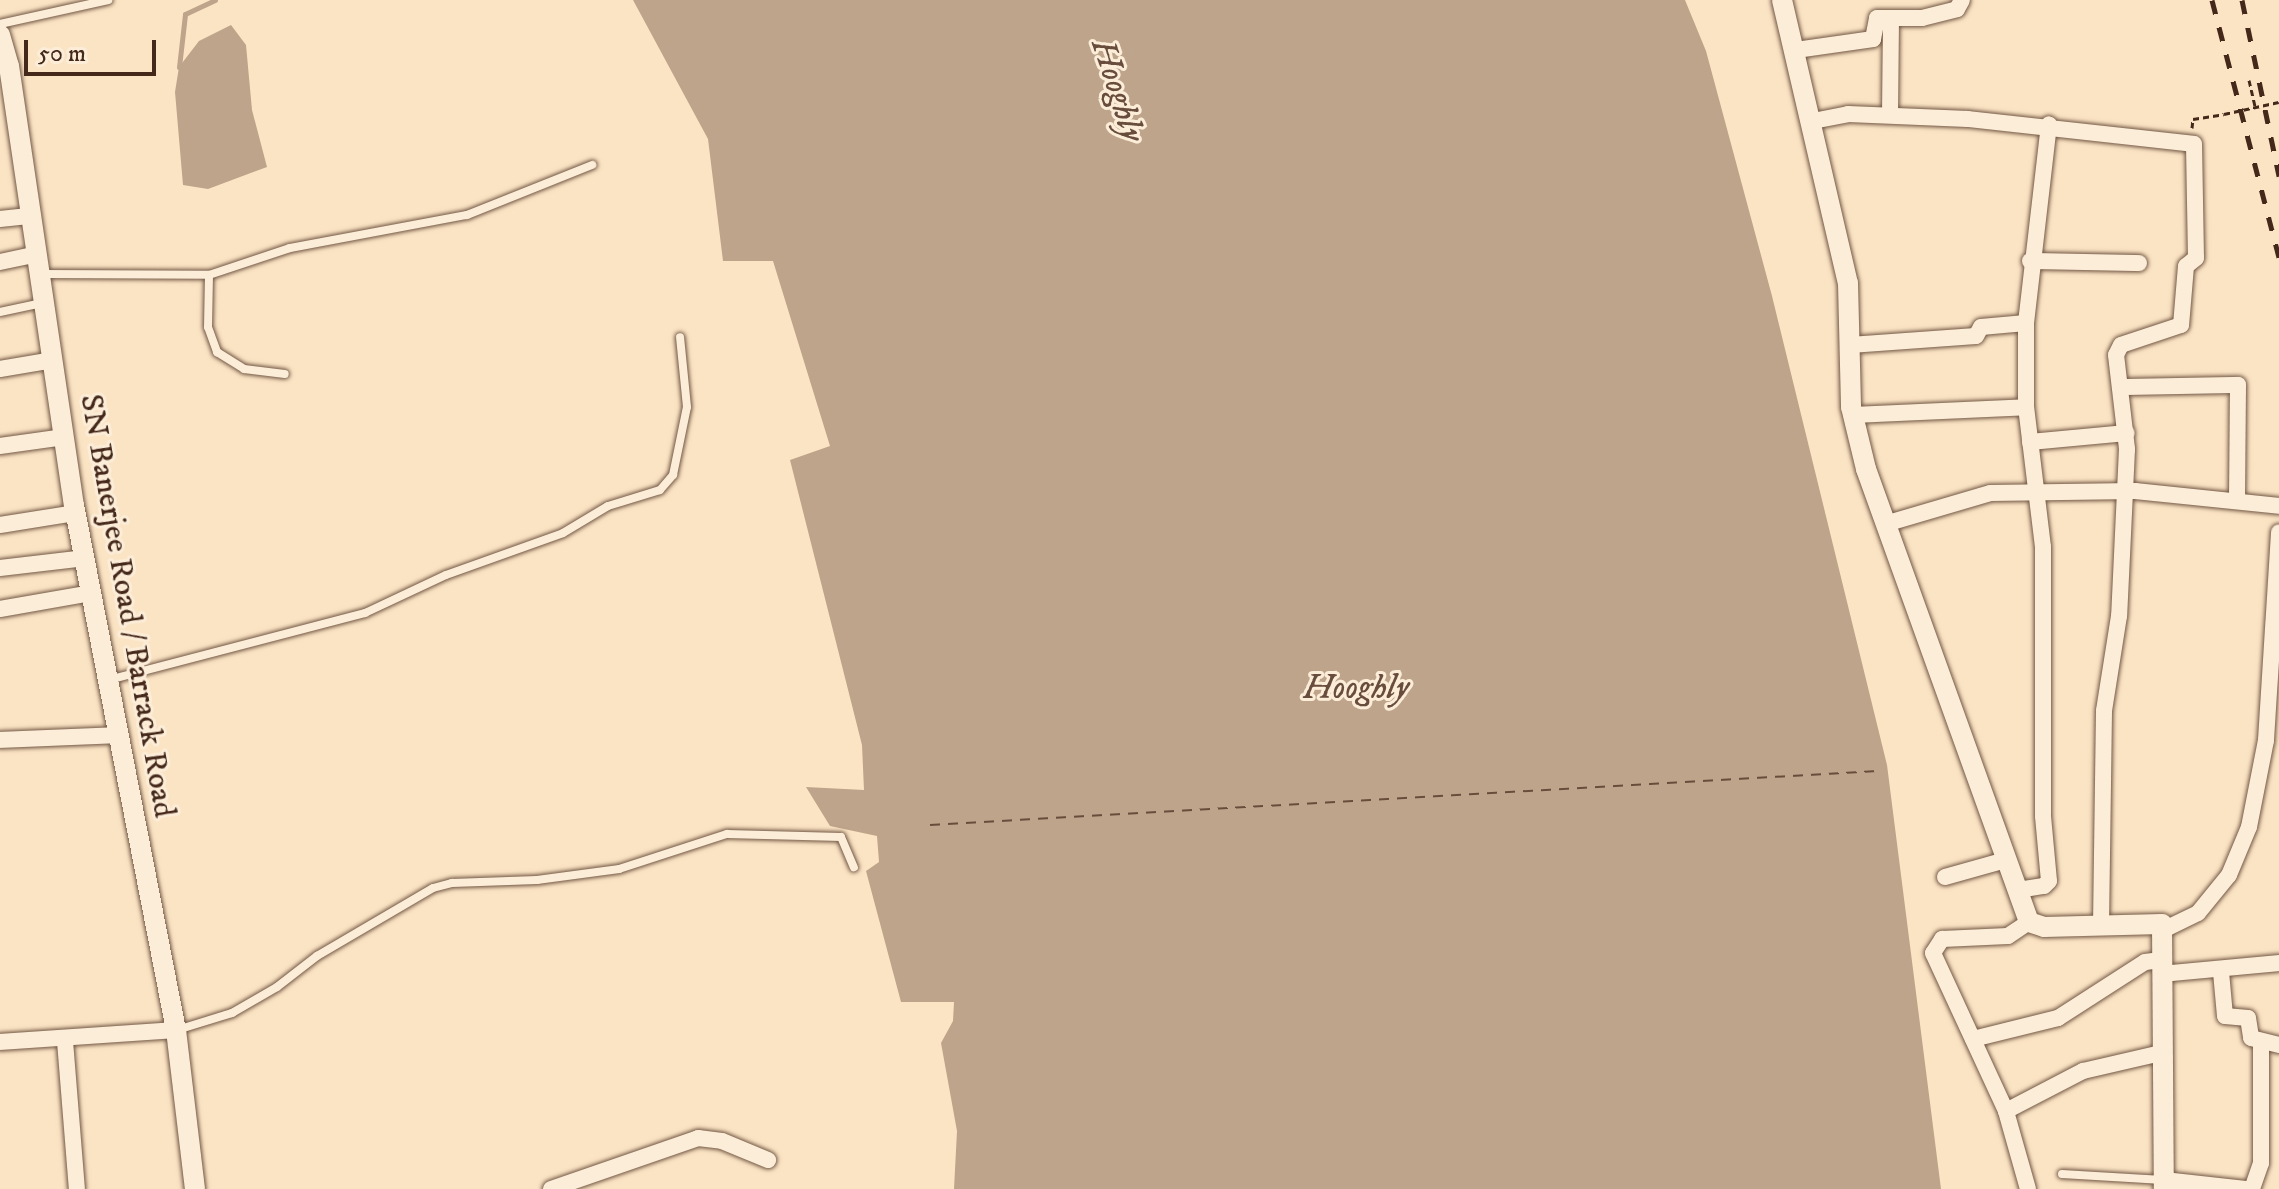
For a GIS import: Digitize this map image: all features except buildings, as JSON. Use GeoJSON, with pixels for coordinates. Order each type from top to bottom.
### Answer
{"type":"FeatureCollection","features":[{"type":"Feature","properties":{"kind":"street"},"geometry":{"type":"LineString","coordinates":[[1782,0],[1813,121],[1848,283],[1853,415],[1885,524],[2029,922]]}},
{"type":"Feature","properties":{"kind":"street"},"geometry":{"type":"LineString","coordinates":[[1796,50],[1873,39],[1876,18],[1922,18],[1957,9],[1962,0]]}},
{"type":"Feature","properties":{"kind":"street"},"geometry":{"type":"LineString","coordinates":[[1890,115],[1891,18]]}},
{"type":"Feature","properties":{"kind":"street","name":"SN Banerjee Road / Barrack Road"},"geometry":{"type":"LineString","coordinates":[[0,35],[39,264],[76,513],[176,1030],[195,1189]]}},
{"type":"Feature","properties":{"kind":"street"},"geometry":{"type":"LineString","coordinates":[[1813,121],[1848,114],[1890,115],[2049,124],[2191,142],[2196,258],[2186,266],[2181,325],[2121,345],[2116,355],[2127,433],[2119,616],[2104,724],[2101,924]]}},
{"type":"Feature","properties":{"kind":"street"},"geometry":{"type":"LineString","coordinates":[[2018,890],[2044,886],[2049,881],[2043,816],[2043,547],[2026,407],[2026,323],[2030,261],[2049,124]]}},
{"type":"Feature","properties":{"kind":"street"},"geometry":{"type":"LineString","coordinates":[[0,219],[31,216]]}},
{"type":"Feature","properties":{"kind":"street"},"geometry":{"type":"LineString","coordinates":[[2030,261],[2139,263]]}},
{"type":"Feature","properties":{"kind":"street"},"geometry":{"type":"LineString","coordinates":[[0,262],[39,264]]}},
{"type":"Feature","properties":{"kind":"street"},"geometry":{"type":"LineString","coordinates":[[1850,345],[1976,336],[1981,327],[2026,323]]}},
{"type":"Feature","properties":{"kind":"street"},"geometry":{"type":"LineString","coordinates":[[0,369],[53,360]]}},
{"type":"Feature","properties":{"kind":"street"},"geometry":{"type":"LineString","coordinates":[[2120,387],[2238,385],[2237,500]]}},
{"type":"Feature","properties":{"kind":"street"},"geometry":{"type":"LineString","coordinates":[[1853,415],[2026,407]]}},
{"type":"Feature","properties":{"kind":"street"},"geometry":{"type":"LineString","coordinates":[[2030,442],[2127,433]]}},
{"type":"Feature","properties":{"kind":"street"},"geometry":{"type":"LineString","coordinates":[[0,446],[64,437]]}},
{"type":"Feature","properties":{"kind":"street"},"geometry":{"type":"LineString","coordinates":[[1885,524],[1990,493],[2125,492],[2279,506]]}},
{"type":"Feature","properties":{"kind":"street"},"geometry":{"type":"LineString","coordinates":[[0,525],[76,513]]}},
{"type":"Feature","properties":{"kind":"street"},"geometry":{"type":"LineString","coordinates":[[2161,931],[2198,913],[2229,875],[2249,827],[2266,740],[2279,532]]}},
{"type":"Feature","properties":{"kind":"street"},"geometry":{"type":"LineString","coordinates":[[0,568],[85,558]]}},
{"type":"Feature","properties":{"kind":"street"},"geometry":{"type":"LineString","coordinates":[[0,609],[91,593]]}},
{"type":"Feature","properties":{"kind":"street"},"geometry":{"type":"LineString","coordinates":[[0,740],[119,735]]}},
{"type":"Feature","properties":{"kind":"street"},"geometry":{"type":"LineString","coordinates":[[1945,877],[2006,860]]}},
{"type":"Feature","properties":{"kind":"street"},"geometry":{"type":"LineString","coordinates":[[2029,922],[2044,927],[2162,924],[2164,1185],[2249,1189],[2261,1163],[2261,1042]]}},
{"type":"Feature","properties":{"kind":"street"},"geometry":{"type":"LineString","coordinates":[[2028,1189],[2006,1111],[1935,961],[1935,943],[1951,937],[2008,936],[2029,922]]}},
{"type":"Feature","properties":{"kind":"street"},"geometry":{"type":"LineString","coordinates":[[1973,1039],[2058,1018],[2145,962],[2161,967],[2221,972],[2279,963]]}},
{"type":"Feature","properties":{"kind":"street"},"geometry":{"type":"LineString","coordinates":[[2221,972],[2225,1016],[2249,1019],[2251,1038],[2279,1045]]}},
{"type":"Feature","properties":{"kind":"street"},"geometry":{"type":"LineString","coordinates":[[0,1042],[65,1041],[176,1030]]}},
{"type":"Feature","properties":{"kind":"street"},"geometry":{"type":"LineString","coordinates":[[65,1041],[77,1189]]}},
{"type":"Feature","properties":{"kind":"street"},"geometry":{"type":"LineString","coordinates":[[2006,1111],[2083,1071],[2161,1053]]}},
{"type":"Feature","properties":{"kind":"street"},"geometry":{"type":"LineString","coordinates":[[551,1189],[698,1138],[722,1141],[768,1160]]}},
{"type":"Feature","properties":{"kind":"lane"},"geometry":{"type":"LineString","coordinates":[[0,24],[108,0]]}},
{"type":"Feature","properties":{"kind":"lane"},"geometry":{"type":"LineString","coordinates":[[39,264],[209,275],[290,248],[467,215],[592,165]]}},
{"type":"Feature","properties":{"kind":"lane"},"geometry":{"type":"LineString","coordinates":[[209,275],[208,327],[217,352],[244,369],[285,374]]}},
{"type":"Feature","properties":{"kind":"lane"},"geometry":{"type":"LineString","coordinates":[[0,312],[44,302]]}},
{"type":"Feature","properties":{"kind":"lane"},"geometry":{"type":"LineString","coordinates":[[108,680],[365,613],[446,575],[563,533],[608,506],[660,490],[673,475],[687,407],[680,337]]}},
{"type":"Feature","properties":{"kind":"lane"},"geometry":{"type":"LineString","coordinates":[[176,1030],[232,1013],[277,987],[317,956],[433,888],[452,883],[537,880],[619,869],[727,834],[841,837],[854,867]]}},
{"type":"Feature","properties":{"kind":"lane"},"geometry":{"type":"LineString","coordinates":[[2062,1174],[2164,1185]]}},
{"type":"Feature","properties":{"kind":"path"},"geometry":{"type":"LineString","coordinates":[[2249,80],[2255,107]]}},
{"type":"Feature","properties":{"kind":"path"},"geometry":{"type":"LineString","coordinates":[[2191,142],[2193,119],[2279,102]]}},
{"type":"Feature","properties":{"kind":"water","name":"Hooghly"},"geometry":{"type":"Polygon","coordinates":[[[633,0],[1685,0],[1706,51],[1772,296],[1887,765],[1941,1189],[954,1189],[957,1131],[941,1043],[953,1021],[954,1002],[901,1002],[866,871],[879,862],[877,836],[830,826],[806,787],[864,790],[862,745],[790,460],[830,446],[773,261],[723,261],[708,139],[633,0]]]}},
{"type":"Feature","properties":{"kind":"water"},"geometry":{"type":"Polygon","coordinates":[[[231,25],[246,45],[252,110],[267,167],[208,189],[183,185],[175,92],[179,67],[199,41],[231,25]]]}},
{"type":"Feature","properties":{"kind":"waterway"},"geometry":{"type":"LineString","coordinates":[[179,67],[185,14],[215,0]]}},
{"type":"Feature","properties":{"kind":"ferry route"},"geometry":{"type":"LineString","coordinates":[[930,825],[1877,771]]}},
{"type":"Feature","properties":{"kind":"railway"},"geometry":{"type":"LineString","coordinates":[[2212,0],[2279,257]]}},
{"type":"Feature","properties":{"kind":"railway"},"geometry":{"type":"LineString","coordinates":[[2242,0],[2279,176]]}}]}
